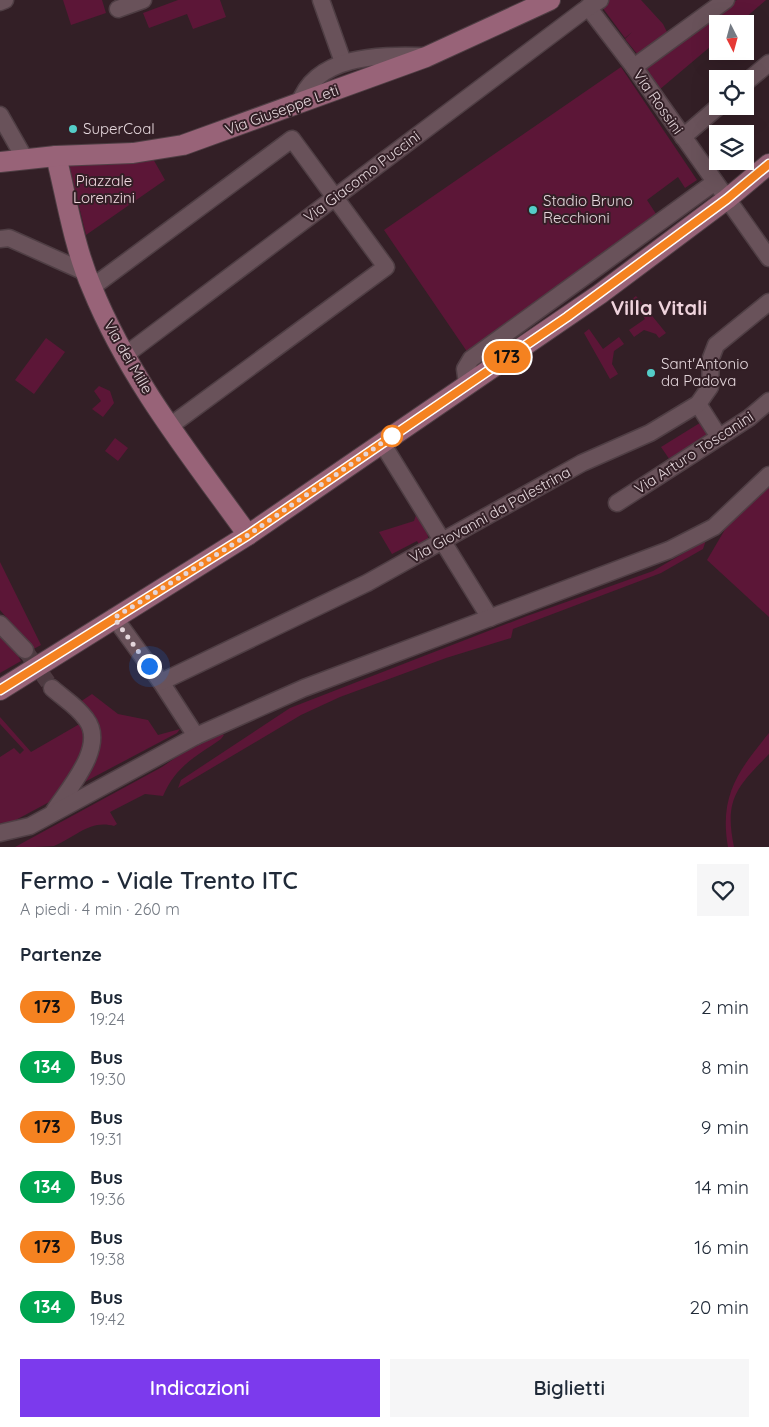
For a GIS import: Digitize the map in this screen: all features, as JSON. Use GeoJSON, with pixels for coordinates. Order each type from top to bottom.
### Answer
{"type":"FeatureCollection","features":[{"type":"Feature","properties":{"kind":"main road","name":"Via Giuseppe Leti"},"geometry":{"type":"LineString","coordinates":[[0,162],[56,156],[133,154],[183,145],[426,57],[550,0]]}},
{"type":"Feature","properties":{"kind":"main road","name":"Via dei Mille"},"geometry":{"type":"LineString","coordinates":[[56,156],[88,280],[124,356],[170,426],[248,535]]}},
{"type":"Feature","properties":{"kind":"main road"},"geometry":{"type":"LineString","coordinates":[[0,690],[248,535],[600,294],[727,199],[769,164]]}},
{"type":"Feature","properties":{"kind":"street"},"geometry":{"type":"LineString","coordinates":[[0,2],[5,0]]}},
{"type":"Feature","properties":{"kind":"street"},"geometry":{"type":"LineString","coordinates":[[118,9],[143,0]]}},
{"type":"Feature","properties":{"kind":"street"},"geometry":{"type":"LineString","coordinates":[[321,0],[343,62]]}},
{"type":"Feature","properties":{"kind":"street"},"geometry":{"type":"LineString","coordinates":[[634,67],[726,0]]}},
{"type":"Feature","properties":{"kind":"street","name":"Via Rossini"},"geometry":{"type":"LineString","coordinates":[[594,3],[634,67],[727,199]]}},
{"type":"Feature","properties":{"kind":"street","name":"Via Giacomo Puccini"},"geometry":{"type":"LineString","coordinates":[[124,356],[594,3]]}},
{"type":"Feature","properties":{"kind":"street"},"geometry":{"type":"LineString","coordinates":[[299,104],[302,94],[311,82],[328,69],[343,62],[398,56],[426,57]]}},
{"type":"Feature","properties":{"kind":"street"},"geometry":{"type":"LineString","coordinates":[[754,77],[767,69]]}},
{"type":"Feature","properties":{"kind":"street"},"geometry":{"type":"LineString","coordinates":[[683,137],[709,114]]}},
{"type":"Feature","properties":{"kind":"street"},"geometry":{"type":"LineString","coordinates":[[0,115],[25,159]]}},
{"type":"Feature","properties":{"kind":"street"},"geometry":{"type":"LineString","coordinates":[[0,239],[9,238],[88,280],[292,139],[386,268],[170,426]]}},
{"type":"Feature","properties":{"kind":"street"},"geometry":{"type":"LineString","coordinates":[[467,384],[466,369],[471,359],[715,182]]}},
{"type":"Feature","properties":{"kind":"street"},"geometry":{"type":"LineString","coordinates":[[727,199],[769,258]]}},
{"type":"Feature","properties":{"kind":"street","name":"Via Giovanni da Palestrina"},"geometry":{"type":"LineString","coordinates":[[161,682],[368,583],[582,463],[650,433],[698,404],[710,387],[711,358],[716,344],[769,302]]}},
{"type":"Feature","properties":{"kind":"street","name":"Via Arturo Toscanini"},"geometry":{"type":"LineString","coordinates":[[617,503],[749,418],[769,401]]}},
{"type":"Feature","properties":{"kind":"street"},"geometry":{"type":"LineString","coordinates":[[698,404],[719,437]]}},
{"type":"Feature","properties":{"kind":"street"},"geometry":{"type":"LineString","coordinates":[[382,443],[490,618]]}},
{"type":"Feature","properties":{"kind":"street"},"geometry":{"type":"LineString","coordinates":[[0,833],[30,826],[196,736],[304,688],[669,550],[714,527],[769,475]]}},
{"type":"Feature","properties":{"kind":"street"},"geometry":{"type":"LineString","coordinates":[[114,618],[161,682],[196,736]]}},
{"type":"Feature","properties":{"kind":"street"},"geometry":{"type":"LineString","coordinates":[[0,624],[25,650]]}},
{"type":"Feature","properties":{"kind":"street"},"geometry":{"type":"LineString","coordinates":[[52,688],[78,709],[93,732],[91,748],[80,772],[52,814]]}},
{"type":"Feature","properties":{"kind":"green space"},"geometry":{"type":"Polygon","coordinates":[[[63,0],[102,0],[106,13],[71,25],[63,0]]]}},
{"type":"Feature","properties":{"kind":"green space"},"geometry":{"type":"Polygon","coordinates":[[[178,0],[220,0],[226,17],[193,29],[187,14],[149,28],[143,13],[178,0]]]}},
{"type":"Feature","properties":{"kind":"green space"},"geometry":{"type":"Polygon","coordinates":[[[609,0],[641,0],[663,24],[667,32],[638,55],[625,39],[632,32],[625,38],[602,7],[603,3],[609,0]]]}},
{"type":"Feature","properties":{"kind":"green space"},"geometry":{"type":"Polygon","coordinates":[[[737,0],[766,0],[748,15],[712,15],[737,0]]]}},
{"type":"Feature","properties":{"kind":"green space"},"geometry":{"type":"Polygon","coordinates":[[[709,17],[709,48],[659,90],[644,69],[709,17]]]}},
{"type":"Feature","properties":{"kind":"green space","name":"Stadio Bruno Recchioni"},"geometry":{"type":"Polygon","coordinates":[[[621,67],[697,180],[685,188],[678,177],[647,200],[660,220],[468,353],[384,230],[621,67]]]}},
{"type":"Feature","properties":{"kind":"green space","name":"Piazzale Lorenzini"},"geometry":{"type":"Polygon","coordinates":[[[152,157],[165,180],[86,235],[69,165],[152,157]]]}},
{"type":"Feature","properties":{"kind":"green space"},"geometry":{"type":"Polygon","coordinates":[[[636,296],[666,333],[659,338],[656,334],[644,330],[634,337],[629,330],[645,319],[632,299],[636,296]]]}},
{"type":"Feature","properties":{"kind":"green space"},"geometry":{"type":"Polygon","coordinates":[[[589,329],[603,349],[619,337],[624,344],[614,351],[612,364],[618,374],[610,379],[584,333],[589,329]]]}},
{"type":"Feature","properties":{"kind":"green space"},"geometry":{"type":"Polygon","coordinates":[[[46,338],[65,352],[34,394],[15,380],[46,338]]]}},
{"type":"Feature","properties":{"kind":"green space"},"geometry":{"type":"Polygon","coordinates":[[[99,386],[110,391],[114,403],[103,417],[92,409],[101,401],[94,391],[99,386]]]}},
{"type":"Feature","properties":{"kind":"green space"},"geometry":{"type":"Polygon","coordinates":[[[703,421],[714,437],[672,463],[661,447],[703,421]]]}},
{"type":"Feature","properties":{"kind":"green space"},"geometry":{"type":"Polygon","coordinates":[[[115,438],[128,448],[118,461],[105,451],[115,438]]]}},
{"type":"Feature","properties":{"kind":"green space"},"geometry":{"type":"Polygon","coordinates":[[[769,485],[769,617],[707,560],[727,526],[769,485]]]}},
{"type":"Feature","properties":{"kind":"green space"},"geometry":{"type":"Polygon","coordinates":[[[416,515],[421,517],[428,535],[428,541],[420,546],[417,541],[392,554],[379,532],[414,521],[416,515]]]}},
{"type":"Feature","properties":{"kind":"green space"},"geometry":{"type":"Polygon","coordinates":[[[706,540],[703,549],[661,573],[513,629],[511,638],[446,658],[340,697],[301,715],[178,788],[181,780],[290,708],[527,616],[653,571],[706,540]]]}},
{"type":"Feature","properties":{"kind":"green space"},"geometry":{"type":"Polygon","coordinates":[[[0,562],[41,645],[28,652],[21,643],[13,625],[0,610],[0,562]]]}},
{"type":"Feature","properties":{"kind":"green space"},"geometry":{"type":"Polygon","coordinates":[[[0,635],[10,641],[21,661],[0,673],[0,635]]]}},
{"type":"Feature","properties":{"kind":"green space"},"geometry":{"type":"Polygon","coordinates":[[[92,694],[118,714],[148,720],[158,735],[180,729],[177,733],[77,786],[93,757],[77,704],[92,694]]]}},
{"type":"Feature","properties":{"kind":"green space"},"geometry":{"type":"Polygon","coordinates":[[[0,717],[31,752],[83,722],[85,752],[53,800],[12,822],[0,823],[0,757],[14,748],[20,754],[24,750],[0,724],[0,717]]]}},
{"type":"Feature","properties":{"kind":"green space"},"geometry":{"type":"Polygon","coordinates":[[[769,733],[769,754],[741,785],[732,805],[731,831],[734,847],[728,847],[726,813],[734,785],[748,760],[769,733]]]}},
{"type":"Feature","properties":{"kind":"green space"},"geometry":{"type":"Polygon","coordinates":[[[222,734],[224,735],[221,739],[180,770],[163,796],[145,794],[110,812],[117,824],[114,826],[106,824],[90,827],[54,846],[15,847],[162,767],[185,751],[222,734]]]}},
{"type":"Feature","properties":{"kind":"tunnel"},"geometry":{"type":"LineString","coordinates":[[25,650],[52,688]]}},
{"type":"Feature","properties":{"kind":"bus line","name":"173"},"geometry":{"type":"LineString","coordinates":[[0,690],[248,535],[567,317],[727,199],[769,164]]}},
{"type":"Feature","properties":{"kind":"place","name":"SuperCoal"},"geometry":{"type":"Point","coordinates":[73,129]}},
{"type":"Feature","properties":{"kind":"place","name":"Stadio Bruno Recchioni"},"geometry":{"type":"Point","coordinates":[533,210]}},
{"type":"Feature","properties":{"kind":"place","name":"Sant'Antonio da Padova"},"geometry":{"type":"Point","coordinates":[651,373]}},
{"type":"Feature","properties":{"kind":"district","name":"Villa Vitali"},"geometry":{"type":"Point","coordinates":[659,308]}},
{"type":"Feature","properties":{"kind":"route"},"geometry":{"type":"LineString","coordinates":[[149,666],[114,618],[248,535],[395,434],[392,436]]}}]}
